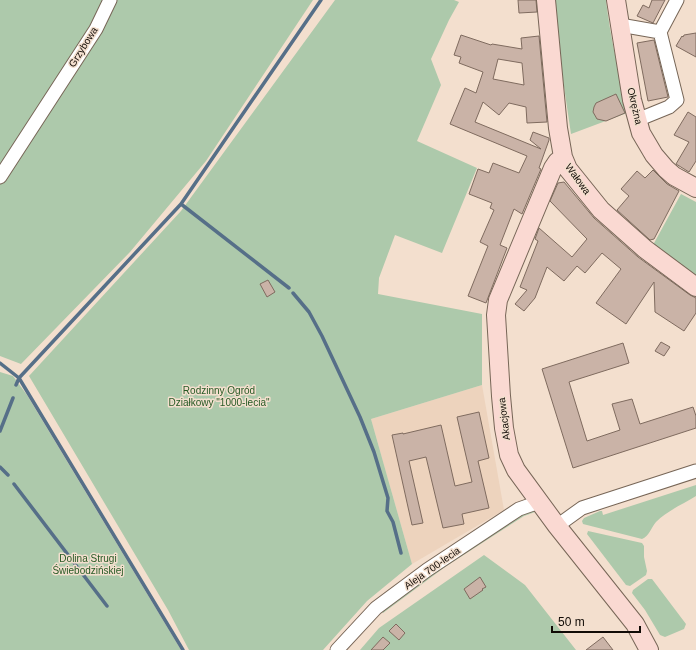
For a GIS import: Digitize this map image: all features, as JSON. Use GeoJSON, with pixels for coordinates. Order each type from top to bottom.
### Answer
{"type":"FeatureCollection","features":[{"type":"Feature","properties":{"kind":"street","name":"Grzybowa"},"geometry":{"type":"LineString","coordinates":[[0,176],[96,29],[110,0]]}},
{"type":"Feature","properties":{"kind":"street","name":"Wałowa"},"geometry":{"type":"LineString","coordinates":[[546,0],[558,128],[563,157],[568,169],[601,210],[645,249],[696,287]]}},
{"type":"Feature","properties":{"kind":"street","name":"Okrężna"},"geometry":{"type":"LineString","coordinates":[[616,0],[632,100],[641,133],[654,156],[674,176],[695,184]]}},
{"type":"Feature","properties":{"kind":"street"},"geometry":{"type":"LineString","coordinates":[[637,120],[669,107],[677,100],[660,32],[677,0]]}},
{"type":"Feature","properties":{"kind":"street"},"geometry":{"type":"LineString","coordinates":[[620,25],[660,32]]}},
{"type":"Feature","properties":{"kind":"street","name":"Akacjowa"},"geometry":{"type":"LineString","coordinates":[[563,157],[553,168],[498,300],[496,315],[501,396],[506,442],[516,470],[557,526],[635,624],[649,650]]}},
{"type":"Feature","properties":{"kind":"street"},"geometry":{"type":"LineString","coordinates":[[557,526],[582,508],[696,471]]}},
{"type":"Feature","properties":{"kind":"street","name":"Aleja 700-lecia"},"geometry":{"type":"LineString","coordinates":[[337,650],[376,608],[427,570],[518,509],[539,502]]}},
{"type":"Feature","properties":{"kind":"shaded area"},"geometry":{"type":"Polygon","coordinates":[[[482,385],[504,510],[412,564],[371,419],[482,385]]]}},
{"type":"Feature","properties":{"kind":"green space"},"geometry":{"type":"Polygon","coordinates":[[[0,0],[313,0],[206,161],[130,252],[21,364],[0,356],[0,0]]]}},
{"type":"Feature","properties":{"kind":"green space","name":"Rodzinny Ogród Działkowy \"1000-lecia\""},"geometry":{"type":"Polygon","coordinates":[[[335,0],[454,0],[459,2],[431,59],[441,85],[417,141],[477,168],[442,253],[395,235],[379,278],[378,294],[482,314],[482,385],[371,419],[412,564],[367,601],[323,650],[189,650],[168,610],[29,376],[181,211],[335,0]]]}},
{"type":"Feature","properties":{"kind":"green space"},"geometry":{"type":"Polygon","coordinates":[[[553,0],[606,0],[627,113],[571,134],[559,53],[553,0]]]}},
{"type":"Feature","properties":{"kind":"green space"},"geometry":{"type":"Polygon","coordinates":[[[681,194],[696,202],[696,277],[653,245],[681,194]]]}},
{"type":"Feature","properties":{"kind":"green space","name":"Dolina Strugi Świebodzińskiej"},"geometry":{"type":"Polygon","coordinates":[[[0,372],[13,376],[27,395],[181,650],[0,650],[0,372]]]}},
{"type":"Feature","properties":{"kind":"green space"},"geometry":{"type":"Polygon","coordinates":[[[696,485],[696,496],[660,518],[642,539],[583,524],[582,521],[584,518],[600,511],[602,511],[603,515],[696,485]]]}},
{"type":"Feature","properties":{"kind":"green space"},"geometry":{"type":"Polygon","coordinates":[[[533,510],[535,512],[524,516],[445,567],[383,613],[380,609],[518,513],[533,510]]]}},
{"type":"Feature","properties":{"kind":"green space"},"geometry":{"type":"Polygon","coordinates":[[[588,531],[642,543],[644,546],[644,557],[647,571],[646,575],[630,586],[626,585],[587,534],[588,531]]]}},
{"type":"Feature","properties":{"kind":"green space"},"geometry":{"type":"Polygon","coordinates":[[[484,555],[525,585],[576,650],[360,650],[379,628],[484,555]]]}},
{"type":"Feature","properties":{"kind":"green space"},"geometry":{"type":"Polygon","coordinates":[[[648,579],[652,579],[686,624],[684,629],[665,637],[660,635],[645,610],[632,593],[633,590],[648,579]]]}},
{"type":"Feature","properties":{"kind":"building"},"geometry":{"type":"Polygon","coordinates":[[[518,0],[536,0],[537,12],[519,13],[518,0]]]}},
{"type":"Feature","properties":{"kind":"building"},"geometry":{"type":"Polygon","coordinates":[[[652,0],[665,0],[653,23],[637,16],[643,5],[649,8],[652,0]]]}},
{"type":"Feature","properties":{"kind":"building"},"geometry":{"type":"Polygon","coordinates":[[[696,33],[696,57],[676,46],[682,36],[696,33]]]}},
{"type":"Feature","properties":{"kind":"building"},"geometry":{"type":"Polygon","coordinates":[[[461,35],[491,45],[522,49],[521,38],[539,36],[547,122],[527,123],[526,107],[509,103],[499,115],[483,102],[475,122],[541,149],[530,140],[533,132],[549,138],[539,168],[541,169],[522,214],[514,209],[500,245],[507,248],[486,303],[468,296],[488,246],[480,242],[494,210],[490,208],[492,203],[469,194],[478,169],[489,173],[493,163],[519,173],[527,156],[450,124],[465,88],[476,93],[483,72],[459,63],[461,57],[454,55],[461,35]],[[498,59],[493,79],[524,85],[522,63],[498,59]]]}},
{"type":"Feature","properties":{"kind":"building"},"geometry":{"type":"Polygon","coordinates":[[[654,40],[668,97],[648,101],[637,43],[654,40]]]}},
{"type":"Feature","properties":{"kind":"building"},"geometry":{"type":"Polygon","coordinates":[[[616,94],[625,113],[606,121],[597,119],[593,112],[596,103],[616,94]]]}},
{"type":"Feature","properties":{"kind":"building"},"geometry":{"type":"Polygon","coordinates":[[[688,112],[696,117],[696,161],[689,172],[676,164],[689,142],[674,135],[688,112]]]}},
{"type":"Feature","properties":{"kind":"building"},"geometry":{"type":"Polygon","coordinates":[[[653,170],[667,184],[679,191],[654,239],[650,240],[617,210],[629,196],[621,189],[637,171],[645,178],[653,170]]]}},
{"type":"Feature","properties":{"kind":"building"},"geometry":{"type":"Polygon","coordinates":[[[564,182],[594,218],[638,257],[696,298],[696,313],[684,331],[655,312],[654,282],[626,324],[596,303],[621,269],[602,253],[585,273],[577,266],[564,281],[547,267],[535,298],[524,311],[515,304],[527,290],[520,287],[538,241],[535,239],[539,228],[572,257],[587,239],[550,201],[558,183],[564,182]]]}},
{"type":"Feature","properties":{"kind":"building"},"geometry":{"type":"Polygon","coordinates":[[[268,280],[275,292],[267,297],[260,284],[268,280]]]}},
{"type":"Feature","properties":{"kind":"building"},"geometry":{"type":"Polygon","coordinates":[[[661,342],[670,347],[664,356],[655,351],[661,342]]]}},
{"type":"Feature","properties":{"kind":"building"},"geometry":{"type":"Polygon","coordinates":[[[623,343],[629,363],[569,382],[587,441],[620,430],[612,404],[632,399],[640,424],[693,407],[696,416],[696,428],[573,468],[542,369],[623,343]]]}},
{"type":"Feature","properties":{"kind":"building"},"geometry":{"type":"Polygon","coordinates":[[[479,412],[489,458],[478,461],[489,508],[462,514],[464,524],[443,528],[426,457],[409,461],[423,523],[412,525],[392,435],[403,434],[441,425],[455,486],[472,482],[457,417],[479,412]]]}},
{"type":"Feature","properties":{"kind":"building"},"geometry":{"type":"Polygon","coordinates":[[[480,577],[486,587],[470,599],[464,589],[480,577]]]}},
{"type":"Feature","properties":{"kind":"building"},"geometry":{"type":"Polygon","coordinates":[[[396,624],[405,633],[399,640],[389,631],[396,624]]]}},
{"type":"Feature","properties":{"kind":"building"},"geometry":{"type":"Polygon","coordinates":[[[383,637],[390,643],[383,650],[371,650],[383,637]]]}},
{"type":"Feature","properties":{"kind":"building"},"geometry":{"type":"Polygon","coordinates":[[[603,637],[613,650],[586,650],[603,637]]]}},
{"type":"Feature","properties":{"kind":"waterway"},"geometry":{"type":"LineString","coordinates":[[181,204],[321,0]]}},
{"type":"Feature","properties":{"kind":"waterway"},"geometry":{"type":"LineString","coordinates":[[16,385],[19,378],[181,204],[289,288]]}},
{"type":"Feature","properties":{"kind":"waterway"},"geometry":{"type":"LineString","coordinates":[[293,293],[309,312],[322,336],[360,417],[374,452],[388,498],[387,511],[393,522],[401,553]]}},
{"type":"Feature","properties":{"kind":"waterway"},"geometry":{"type":"LineString","coordinates":[[0,363],[19,378],[183,650]]}},
{"type":"Feature","properties":{"kind":"waterway"},"geometry":{"type":"LineString","coordinates":[[0,431],[13,398]]}},
{"type":"Feature","properties":{"kind":"waterway"},"geometry":{"type":"LineString","coordinates":[[0,467],[8,475]]}},
{"type":"Feature","properties":{"kind":"waterway"},"geometry":{"type":"LineString","coordinates":[[14,484],[107,606]]}}]}
